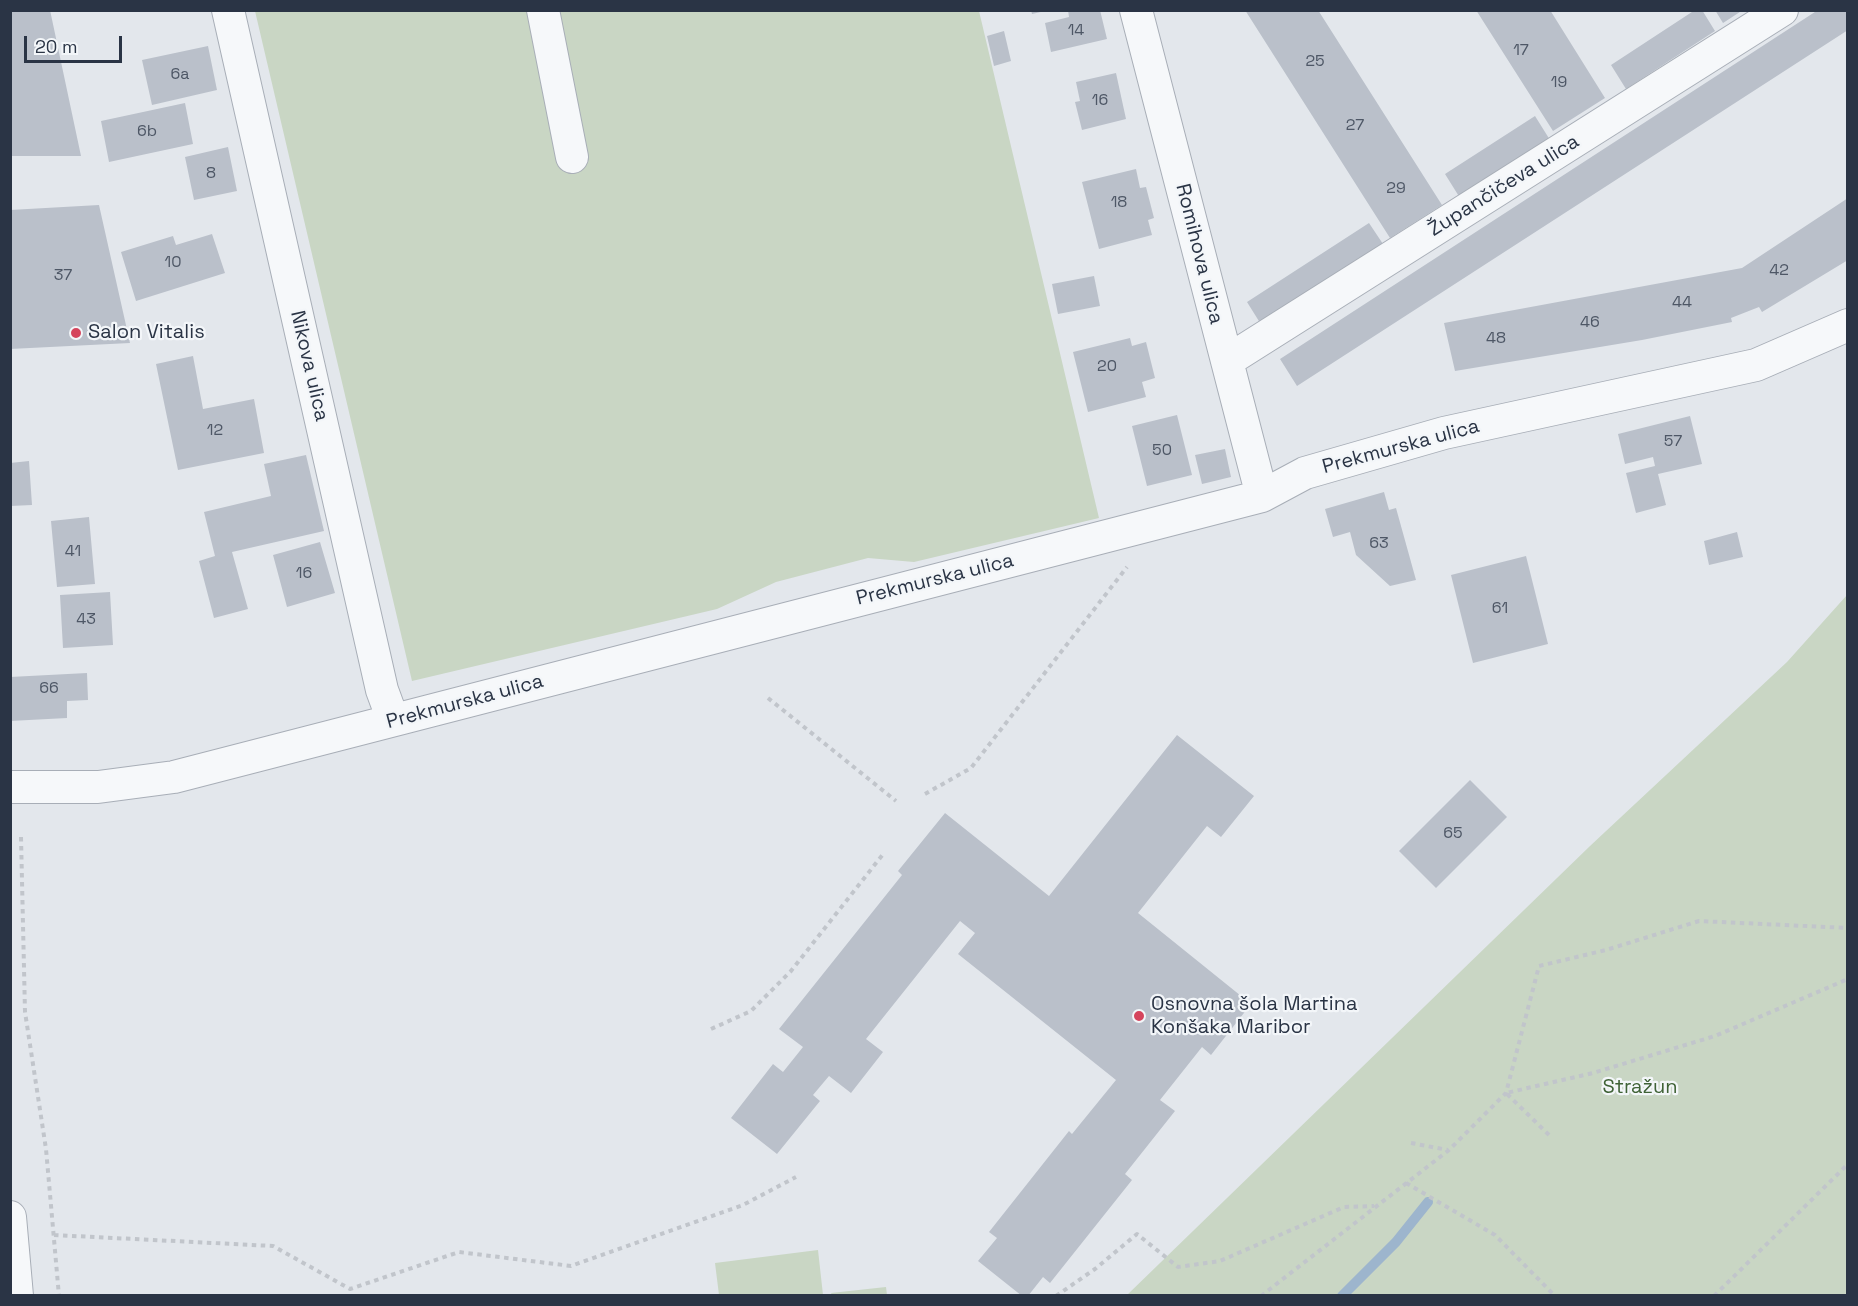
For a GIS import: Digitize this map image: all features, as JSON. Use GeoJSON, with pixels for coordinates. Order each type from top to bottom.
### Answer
{"type":"FeatureCollection","features":[{"type":"Feature","properties":{"kind":"street","name":"Nikova ulica"},"geometry":{"type":"LineString","coordinates":[[228,10],[379,679],[393,720]]}},
{"type":"Feature","properties":{"kind":"street"},"geometry":{"type":"LineString","coordinates":[[543,10],[572,157]]}},
{"type":"Feature","properties":{"kind":"street","name":"Romihova ulica"},"geometry":{"type":"LineString","coordinates":[[1136,10],[1262,496]]}},
{"type":"Feature","properties":{"kind":"street","name":"Župančičeva ulica"},"geometry":{"type":"LineString","coordinates":[[1227,361],[1782,10]]}},
{"type":"Feature","properties":{"kind":"street","name":"Prekmurska ulica"},"geometry":{"type":"LineString","coordinates":[[10,787],[98,788],[174,777],[1262,496],[1305,473],[1444,433],[1756,364],[1848,325]]}},
{"type":"Feature","properties":{"kind":"street"},"geometry":{"type":"LineString","coordinates":[[10,1217],[17,1296]]}},
{"type":"Feature","properties":{"kind":"path"},"geometry":{"type":"LineString","coordinates":[[925,794],[971,768],[1127,567]]}},
{"type":"Feature","properties":{"kind":"path"},"geometry":{"type":"LineString","coordinates":[[768,698],[896,801]]}},
{"type":"Feature","properties":{"kind":"path"},"geometry":{"type":"LineString","coordinates":[[21,837],[24,1012],[46,1149],[59,1296]]}},
{"type":"Feature","properties":{"kind":"path"},"geometry":{"type":"LineString","coordinates":[[711,1029],[751,1011],[791,971],[884,853]]}},
{"type":"Feature","properties":{"kind":"path"},"geometry":{"type":"LineString","coordinates":[[1261,1296],[1449,1150],[1506,1093],[1539,966],[1606,950],[1699,921],[1848,928]]}},
{"type":"Feature","properties":{"kind":"path"},"geometry":{"type":"LineString","coordinates":[[1506,1093],[1593,1073],[1715,1036],[1848,980]]}},
{"type":"Feature","properties":{"kind":"path"},"geometry":{"type":"LineString","coordinates":[[1506,1093],[1549,1135]]}},
{"type":"Feature","properties":{"kind":"path"},"geometry":{"type":"LineString","coordinates":[[1411,1143],[1449,1150]]}},
{"type":"Feature","properties":{"kind":"path"},"geometry":{"type":"LineString","coordinates":[[1714,1296],[1848,1164]]}},
{"type":"Feature","properties":{"kind":"path"},"geometry":{"type":"LineString","coordinates":[[54,1235],[273,1246],[350,1289],[459,1252],[571,1266],[743,1204],[796,1177]]}},
{"type":"Feature","properties":{"kind":"path"},"geometry":{"type":"LineString","coordinates":[[1406,1183],[1495,1235],[1555,1296]]}},
{"type":"Feature","properties":{"kind":"path"},"geometry":{"type":"LineString","coordinates":[[1056,1296],[1095,1269],[1137,1234],[1178,1267],[1220,1261],[1344,1207],[1376,1206]]}},
{"type":"Feature","properties":{"kind":"green space"},"geometry":{"type":"Polygon","coordinates":[[[255,11],[979,11],[1099,518],[914,562],[868,558],[776,582],[717,609],[412,681],[255,11]]]}},
{"type":"Feature","properties":{"kind":"green space","name":"Stražun"},"geometry":{"type":"Polygon","coordinates":[[[1847,595],[1847,1295],[1127,1295],[1590,846],[1787,662],[1847,595]]]}},
{"type":"Feature","properties":{"kind":"green space"},"geometry":{"type":"Polygon","coordinates":[[[818,1250],[823,1295],[719,1295],[715,1263],[818,1250]]]}},
{"type":"Feature","properties":{"kind":"green space"},"geometry":{"type":"Polygon","coordinates":[[[886,1287],[887,1295],[832,1295],[831,1293],[886,1287]]]}},
{"type":"Feature","properties":{"kind":"building"},"geometry":{"type":"Polygon","coordinates":[[[10,10],[50,10],[81,156],[10,156],[10,10]]]}},
{"type":"Feature","properties":{"kind":"building"},"geometry":{"type":"Polygon","coordinates":[[[1031,10],[1045,10],[1045,11],[1032,14],[1031,10]]]}},
{"type":"Feature","properties":{"kind":"building"},"geometry":{"type":"Polygon","coordinates":[[[1068,10],[1100,10],[1107,39],[1051,52],[1045,23],[1069,17],[1068,10]]]}},
{"type":"Feature","properties":{"kind":"building"},"geometry":{"type":"Polygon","coordinates":[[[1245,10],[1318,10],[1442,205],[1390,238],[1245,10]]]}},
{"type":"Feature","properties":{"kind":"building"},"geometry":{"type":"Polygon","coordinates":[[[1476,10],[1550,10],[1605,98],[1553,131],[1476,10]]]}},
{"type":"Feature","properties":{"kind":"building"},"geometry":{"type":"Polygon","coordinates":[[[1695,10],[1702,10],[1715,31],[1626,89],[1611,65],[1695,10]]]}},
{"type":"Feature","properties":{"kind":"building"},"geometry":{"type":"Polygon","coordinates":[[[1715,10],[1743,10],[1723,23],[1715,10]]]}},
{"type":"Feature","properties":{"kind":"building"},"geometry":{"type":"Polygon","coordinates":[[[1818,10],[1848,10],[1848,30],[1297,386],[1280,359],[1818,10]]]}},
{"type":"Feature","properties":{"kind":"building"},"geometry":{"type":"Polygon","coordinates":[[[1004,31],[1011,61],[994,66],[987,36],[1004,31]]]}},
{"type":"Feature","properties":{"kind":"building"},"geometry":{"type":"Polygon","coordinates":[[[208,46],[217,90],[152,105],[142,60],[208,46]]]}},
{"type":"Feature","properties":{"kind":"building"},"geometry":{"type":"Polygon","coordinates":[[[1116,73],[1126,119],[1082,130],[1075,102],[1080,101],[1076,82],[1116,73]]]}},
{"type":"Feature","properties":{"kind":"building"},"geometry":{"type":"Polygon","coordinates":[[[185,103],[193,144],[109,162],[101,121],[185,103]]]}},
{"type":"Feature","properties":{"kind":"building"},"geometry":{"type":"Polygon","coordinates":[[[1535,116],[1550,140],[1460,198],[1445,174],[1535,116]]]}},
{"type":"Feature","properties":{"kind":"building"},"geometry":{"type":"Polygon","coordinates":[[[228,147],[237,191],[194,200],[185,157],[228,147]]]}},
{"type":"Feature","properties":{"kind":"building"},"geometry":{"type":"Polygon","coordinates":[[[1136,169],[1140,188],[1146,187],[1154,218],[1148,220],[1152,235],[1099,249],[1082,182],[1136,169]]]}},
{"type":"Feature","properties":{"kind":"building"},"geometry":{"type":"Polygon","coordinates":[[[1848,198],[1848,260],[1762,312],[1759,307],[1731,318],[1732,322],[1642,340],[1455,371],[1444,323],[1742,268],[1848,198]]]}},
{"type":"Feature","properties":{"kind":"building"},"geometry":{"type":"Polygon","coordinates":[[[99,205],[130,343],[10,349],[10,210],[99,205]]]}},
{"type":"Feature","properties":{"kind":"building"},"geometry":{"type":"Polygon","coordinates":[[[1369,223],[1385,247],[1262,326],[1247,302],[1369,223]]]}},
{"type":"Feature","properties":{"kind":"building"},"geometry":{"type":"Polygon","coordinates":[[[212,234],[225,273],[136,301],[121,252],[173,236],[176,245],[212,234]]]}},
{"type":"Feature","properties":{"kind":"building"},"geometry":{"type":"Polygon","coordinates":[[[1094,276],[1100,306],[1058,314],[1052,284],[1094,276]]]}},
{"type":"Feature","properties":{"kind":"building"},"geometry":{"type":"Polygon","coordinates":[[[1130,338],[1132,346],[1146,342],[1155,378],[1142,382],[1146,397],[1088,412],[1073,352],[1130,338]]]}},
{"type":"Feature","properties":{"kind":"building"},"geometry":{"type":"Polygon","coordinates":[[[193,356],[203,409],[254,399],[264,453],[178,470],[156,364],[193,356]]]}},
{"type":"Feature","properties":{"kind":"building"},"geometry":{"type":"Polygon","coordinates":[[[1177,415],[1192,475],[1147,486],[1132,426],[1177,415]]]}},
{"type":"Feature","properties":{"kind":"building"},"geometry":{"type":"Polygon","coordinates":[[[1690,416],[1702,464],[1658,474],[1666,505],[1636,513],[1626,473],[1655,466],[1653,457],[1625,464],[1618,434],[1690,416]]]}},
{"type":"Feature","properties":{"kind":"building"},"geometry":{"type":"Polygon","coordinates":[[[1225,449],[1231,477],[1202,484],[1195,455],[1225,449]]]}},
{"type":"Feature","properties":{"kind":"building"},"geometry":{"type":"Polygon","coordinates":[[[306,455],[324,531],[232,552],[248,609],[214,618],[199,561],[215,556],[204,512],[271,496],[264,464],[306,455]]]}},
{"type":"Feature","properties":{"kind":"building"},"geometry":{"type":"Polygon","coordinates":[[[29,461],[32,505],[10,506],[10,463],[29,461]]]}},
{"type":"Feature","properties":{"kind":"building"},"geometry":{"type":"Polygon","coordinates":[[[1384,492],[1389,510],[1396,508],[1416,580],[1390,586],[1356,555],[1350,532],[1333,537],[1325,509],[1384,492]]]}},
{"type":"Feature","properties":{"kind":"building"},"geometry":{"type":"Polygon","coordinates":[[[89,517],[95,584],[57,587],[51,521],[89,517]]]}},
{"type":"Feature","properties":{"kind":"building"},"geometry":{"type":"Polygon","coordinates":[[[1737,532],[1743,557],[1709,565],[1704,541],[1737,532]]]}},
{"type":"Feature","properties":{"kind":"building"},"geometry":{"type":"Polygon","coordinates":[[[320,542],[335,593],[287,607],[273,555],[320,542]]]}},
{"type":"Feature","properties":{"kind":"building"},"geometry":{"type":"Polygon","coordinates":[[[1526,556],[1548,644],[1473,663],[1451,575],[1526,556]]]}},
{"type":"Feature","properties":{"kind":"building"},"geometry":{"type":"Polygon","coordinates":[[[110,592],[113,645],[63,648],[60,595],[110,592]]]}},
{"type":"Feature","properties":{"kind":"building"},"geometry":{"type":"Polygon","coordinates":[[[87,673],[88,700],[67,701],[67,718],[10,721],[10,677],[87,673]]]}},
{"type":"Feature","properties":{"kind":"building","name":"Osnovna šola Martina Konšaka Maribor"},"geometry":{"type":"Polygon","coordinates":[[[1177,735],[1254,796],[1221,837],[1207,826],[1138,913],[1251,1004],[1211,1055],[1202,1047],[1160,1100],[1175,1111],[1125,1174],[1132,1180],[1050,1283],[1043,1277],[1028,1296],[1022,1296],[978,1261],[997,1238],[989,1232],[1069,1131],[1072,1134],[1116,1080],[958,954],[975,933],[960,921],[866,1039],[883,1052],[851,1093],[829,1076],[813,1095],[820,1101],[777,1154],[731,1118],[773,1064],[783,1072],[803,1047],[779,1029],[902,875],[898,871],[945,813],[1049,896],[1177,735]]]}},
{"type":"Feature","properties":{"kind":"building"},"geometry":{"type":"Polygon","coordinates":[[[1470,780],[1507,817],[1436,888],[1399,851],[1470,780]]]}},
{"type":"Feature","properties":{"kind":"waterway"},"geometry":{"type":"LineString","coordinates":[[1342,1296],[1396,1242],[1428,1202]]}},
{"type":"Feature","properties":{"kind":"place","name":"Salon Vitalis"},"geometry":{"type":"Point","coordinates":[76,333]}},
{"type":"Feature","properties":{"kind":"place","name":"Osnovna šola Martina Konšaka Maribor"},"geometry":{"type":"Point","coordinates":[1139,1016]}}]}
